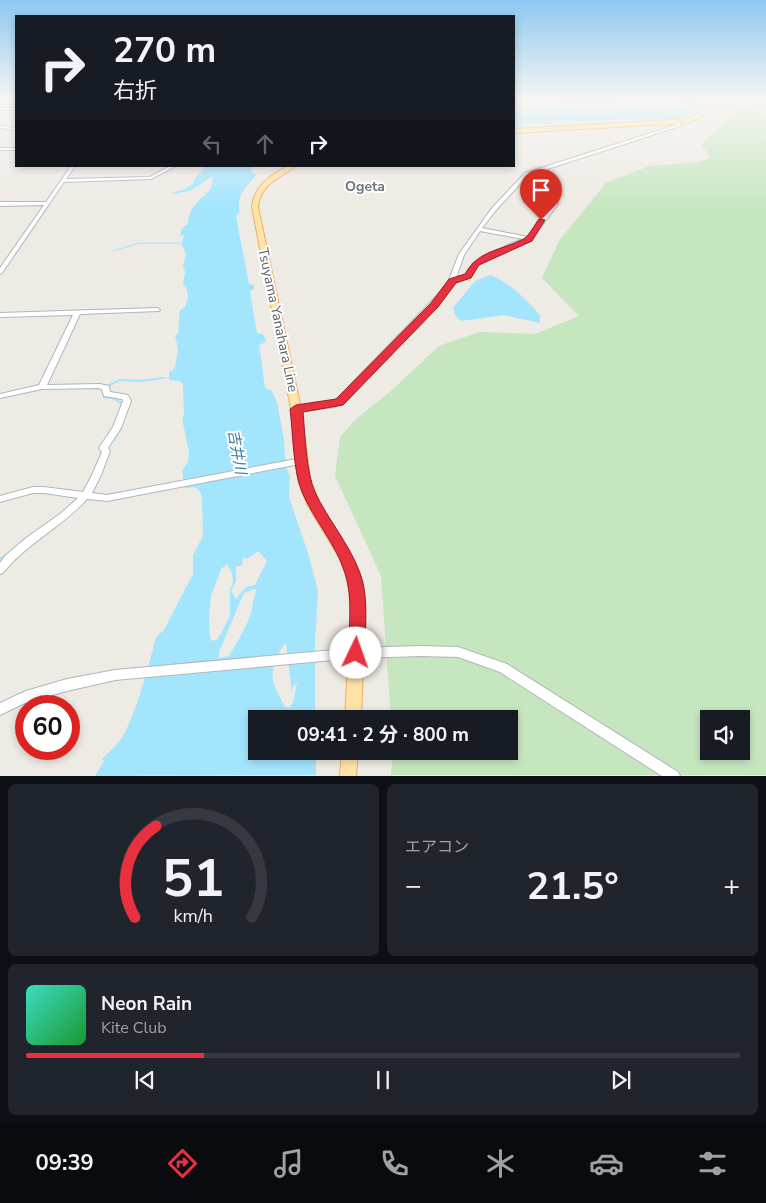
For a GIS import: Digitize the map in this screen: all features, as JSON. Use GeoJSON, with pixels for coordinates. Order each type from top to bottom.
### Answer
{"type":"FeatureCollection","features":[{"type":"Feature","properties":{"kind":"main road","name":"Tsuyama Yanahara Line"},"geometry":{"type":"LineString","coordinates":[[291,167],[274,176],[259,192],[255,202],[296,409],[304,479],[313,504],[345,555],[353,574],[358,612],[353,710]]}},
{"type":"Feature","properties":{"kind":"main road"},"geometry":{"type":"LineString","coordinates":[[348,776],[349,760]]}},
{"type":"Feature","properties":{"kind":"street"},"geometry":{"type":"LineString","coordinates":[[296,409],[339,402],[434,305],[452,281],[461,255],[479,229],[494,209],[520,181],[532,172],[645,135]]}},
{"type":"Feature","properties":{"kind":"street"},"geometry":{"type":"LineString","coordinates":[[0,149],[15,149]]}},
{"type":"Feature","properties":{"kind":"street"},"geometry":{"type":"LineString","coordinates":[[0,272],[72,167]]}},
{"type":"Feature","properties":{"kind":"street"},"geometry":{"type":"LineString","coordinates":[[64,181],[152,178],[172,167]]}},
{"type":"Feature","properties":{"kind":"street"},"geometry":{"type":"LineString","coordinates":[[452,281],[468,276],[475,264],[486,257],[530,239],[555,204],[527,188],[530,184],[520,181]]}},
{"type":"Feature","properties":{"kind":"street"},"geometry":{"type":"LineString","coordinates":[[0,204],[48,203]]}},
{"type":"Feature","properties":{"kind":"street"},"geometry":{"type":"LineString","coordinates":[[479,229],[530,239]]}},
{"type":"Feature","properties":{"kind":"street"},"geometry":{"type":"LineString","coordinates":[[0,315],[157,310]]}},
{"type":"Feature","properties":{"kind":"street"},"geometry":{"type":"LineString","coordinates":[[42,387],[78,312]]}},
{"type":"Feature","properties":{"kind":"street"},"geometry":{"type":"LineString","coordinates":[[0,396],[42,387],[100,386],[106,388],[107,394],[125,397],[127,401],[117,428],[103,448],[106,451],[84,496],[57,522],[10,556],[0,570]]}},
{"type":"Feature","properties":{"kind":"street"},"geometry":{"type":"LineString","coordinates":[[0,499],[33,490],[107,498],[302,461]]}},
{"type":"Feature","properties":{"kind":"street"},"geometry":{"type":"LineString","coordinates":[[0,709],[26,697],[115,675],[356,653],[458,652],[503,668],[674,776]]}},
{"type":"Feature","properties":{"kind":"green space"},"geometry":{"type":"Polygon","coordinates":[[[711,135],[766,135],[766,775],[391,775],[392,760],[518,760],[518,710],[390,710],[381,576],[335,476],[340,437],[356,419],[392,390],[439,346],[479,332],[535,334],[579,316],[542,278],[559,241],[606,183],[649,166],[698,162],[710,158],[702,145],[711,135]]]}},
{"type":"Feature","properties":{"kind":"water","name":"吉井川"},"geometry":{"type":"Polygon","coordinates":[[[204,167],[253,167],[250,171],[256,175],[240,196],[240,212],[236,216],[249,284],[254,285],[254,289],[250,291],[257,333],[264,335],[266,342],[259,345],[265,388],[272,391],[277,402],[284,441],[286,467],[290,477],[289,497],[308,553],[318,591],[315,645],[315,710],[248,710],[248,760],[316,760],[316,775],[95,776],[104,761],[102,759],[118,743],[130,721],[141,692],[156,637],[164,630],[193,574],[193,555],[203,536],[202,497],[199,490],[194,487],[184,488],[182,471],[188,461],[189,453],[182,418],[184,415],[183,384],[179,381],[169,380],[169,378],[160,379],[169,377],[169,372],[175,368],[178,349],[175,335],[178,334],[180,310],[185,307],[188,299],[187,290],[183,284],[185,272],[183,266],[186,254],[181,243],[184,237],[183,234],[181,237],[181,231],[188,224],[193,207],[206,195],[203,188],[206,193],[210,190],[213,178],[211,177],[190,191],[173,194],[173,192],[183,190],[194,183],[194,179],[204,167]],[[258,551],[247,559],[243,557],[242,566],[236,566],[236,581],[231,591],[236,599],[246,587],[255,585],[267,561],[258,551]],[[227,564],[221,569],[211,596],[209,618],[212,641],[218,639],[230,616],[232,573],[227,564]],[[254,589],[244,593],[219,652],[219,658],[229,656],[241,635],[249,619],[257,590],[254,589]],[[286,643],[274,665],[273,680],[285,707],[289,708],[293,703],[297,683],[293,686],[292,692],[286,643]]]}},
{"type":"Feature","properties":{"kind":"water"},"geometry":{"type":"Polygon","coordinates":[[[490,275],[504,282],[524,298],[540,315],[540,323],[504,315],[461,321],[455,315],[453,308],[475,281],[490,275]]]}},
{"type":"Feature","properties":{"kind":"waterway"},"geometry":{"type":"LineString","coordinates":[[113,251],[140,243],[183,243]]}},
{"type":"Feature","properties":{"kind":"waterway"},"geometry":{"type":"LineString","coordinates":[[105,387],[120,380],[139,381],[163,378]]}},
{"type":"Feature","properties":{"kind":"waterway"},"geometry":{"type":"LineString","coordinates":[[103,391],[104,397],[112,398],[124,404]]}},
{"type":"Feature","properties":{"kind":"waterway"},"geometry":{"type":"LineString","coordinates":[[126,414],[128,405]]}},
{"type":"Feature","properties":{"kind":"waterway"},"geometry":{"type":"LineString","coordinates":[[113,441],[121,428]]}},
{"type":"Feature","properties":{"kind":"waterway"},"geometry":{"type":"LineString","coordinates":[[0,559],[6,555]]}},
{"type":"Feature","properties":{"kind":"district","name":"Ogeta"},"geometry":{"type":"Point","coordinates":[365,186]}},
{"type":"Feature","properties":{"kind":"route"},"geometry":{"type":"LineString","coordinates":[[356,653],[358,612],[357,592],[353,574],[345,555],[313,504],[308,492],[304,479],[296,409],[339,402],[434,305],[452,281],[468,276],[475,264],[486,257],[530,239],[541,220]]}}]}
